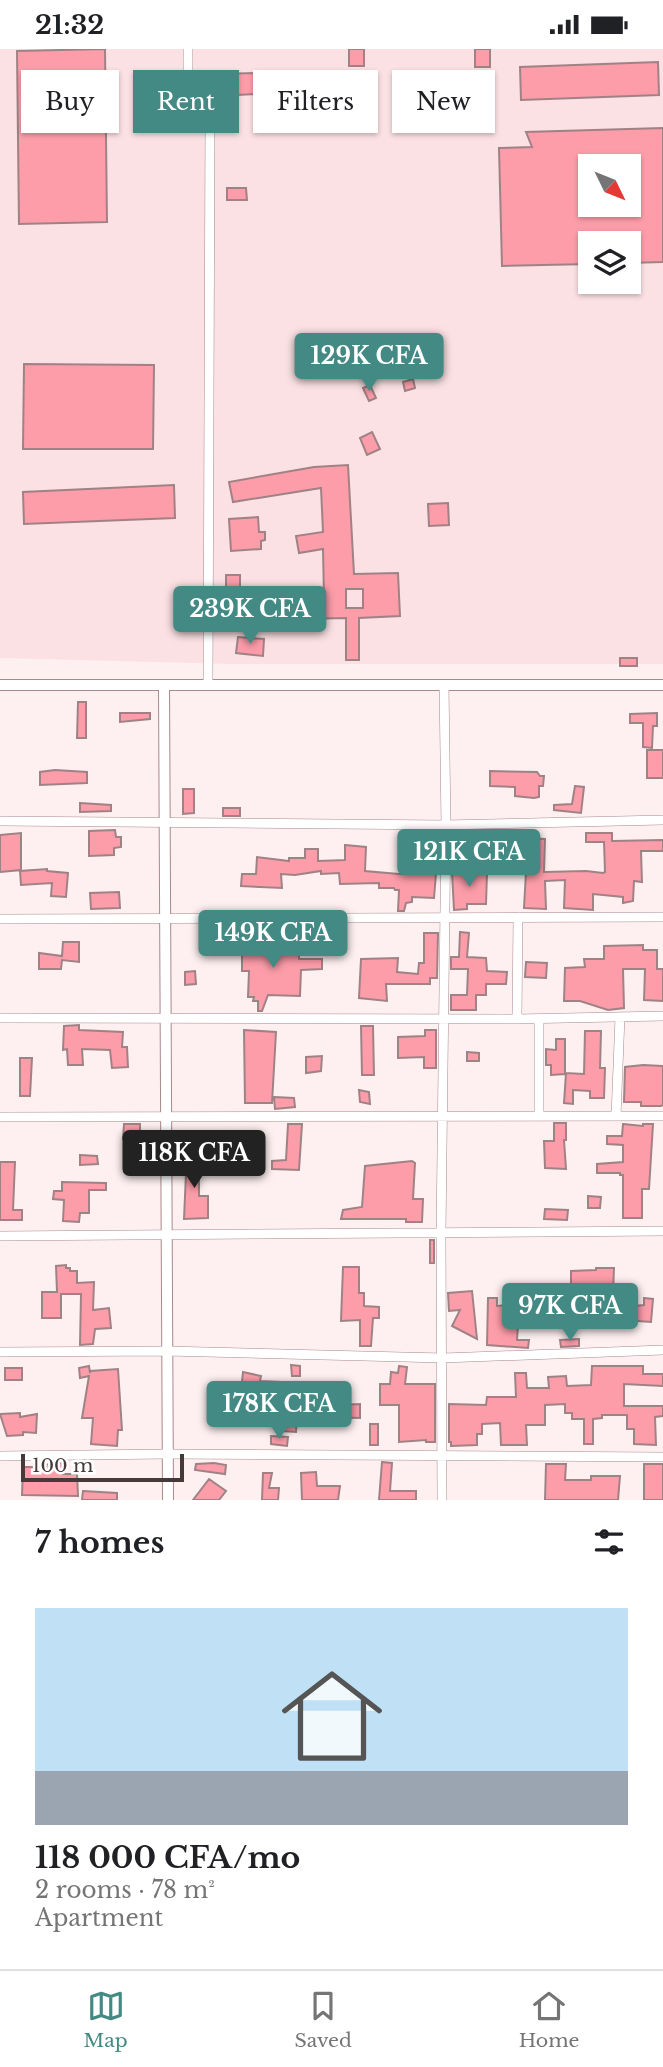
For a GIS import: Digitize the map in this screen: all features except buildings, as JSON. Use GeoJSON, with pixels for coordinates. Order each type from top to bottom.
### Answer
{"type":"FeatureCollection","features":[{"type":"Feature","properties":{"kind":"street"},"geometry":{"type":"LineString","coordinates":[[188,49],[188,71],[211,118],[208,685]]}},
{"type":"Feature","properties":{"kind":"street"},"geometry":{"type":"LineString","coordinates":[[0,685],[663,685]]}},
{"type":"Feature","properties":{"kind":"street"},"geometry":{"type":"LineString","coordinates":[[164,685],[168,1500]]}},
{"type":"Feature","properties":{"kind":"street"},"geometry":{"type":"LineString","coordinates":[[442,1500],[441,1233],[446,825],[444,685]]}},
{"type":"Feature","properties":{"kind":"street"},"geometry":{"type":"LineString","coordinates":[[0,821],[446,825],[663,820]]}},
{"type":"Feature","properties":{"kind":"street"},"geometry":{"type":"LineString","coordinates":[[517,1019],[518,917]]}},
{"type":"Feature","properties":{"kind":"street"},"geometry":{"type":"LineString","coordinates":[[0,919],[663,917]]}},
{"type":"Feature","properties":{"kind":"street"},"geometry":{"type":"LineString","coordinates":[[0,1018],[540,1019],[663,1016]]}},
{"type":"Feature","properties":{"kind":"street"},"geometry":{"type":"LineString","coordinates":[[617,1116],[620,1017]]}},
{"type":"Feature","properties":{"kind":"street"},"geometry":{"type":"LineString","coordinates":[[540,1019],[540,1115]]}},
{"type":"Feature","properties":{"kind":"street"},"geometry":{"type":"LineString","coordinates":[[0,1117],[663,1116]]}},
{"type":"Feature","properties":{"kind":"street"},"geometry":{"type":"LineString","coordinates":[[0,1236],[167,1237],[663,1231]]}},
{"type":"Feature","properties":{"kind":"street"},"geometry":{"type":"LineString","coordinates":[[0,1352],[167,1352],[443,1358],[663,1350]]}},
{"type":"Feature","properties":{"kind":"street"},"geometry":{"type":"LineString","coordinates":[[0,1456],[167,1454],[663,1457]]}},
{"type":"Feature","properties":{"kind":"shaded area"},"geometry":{"type":"Polygon","coordinates":[[[0,49],[663,49],[663,664],[232,664],[0,658],[0,49]]]}}]}
